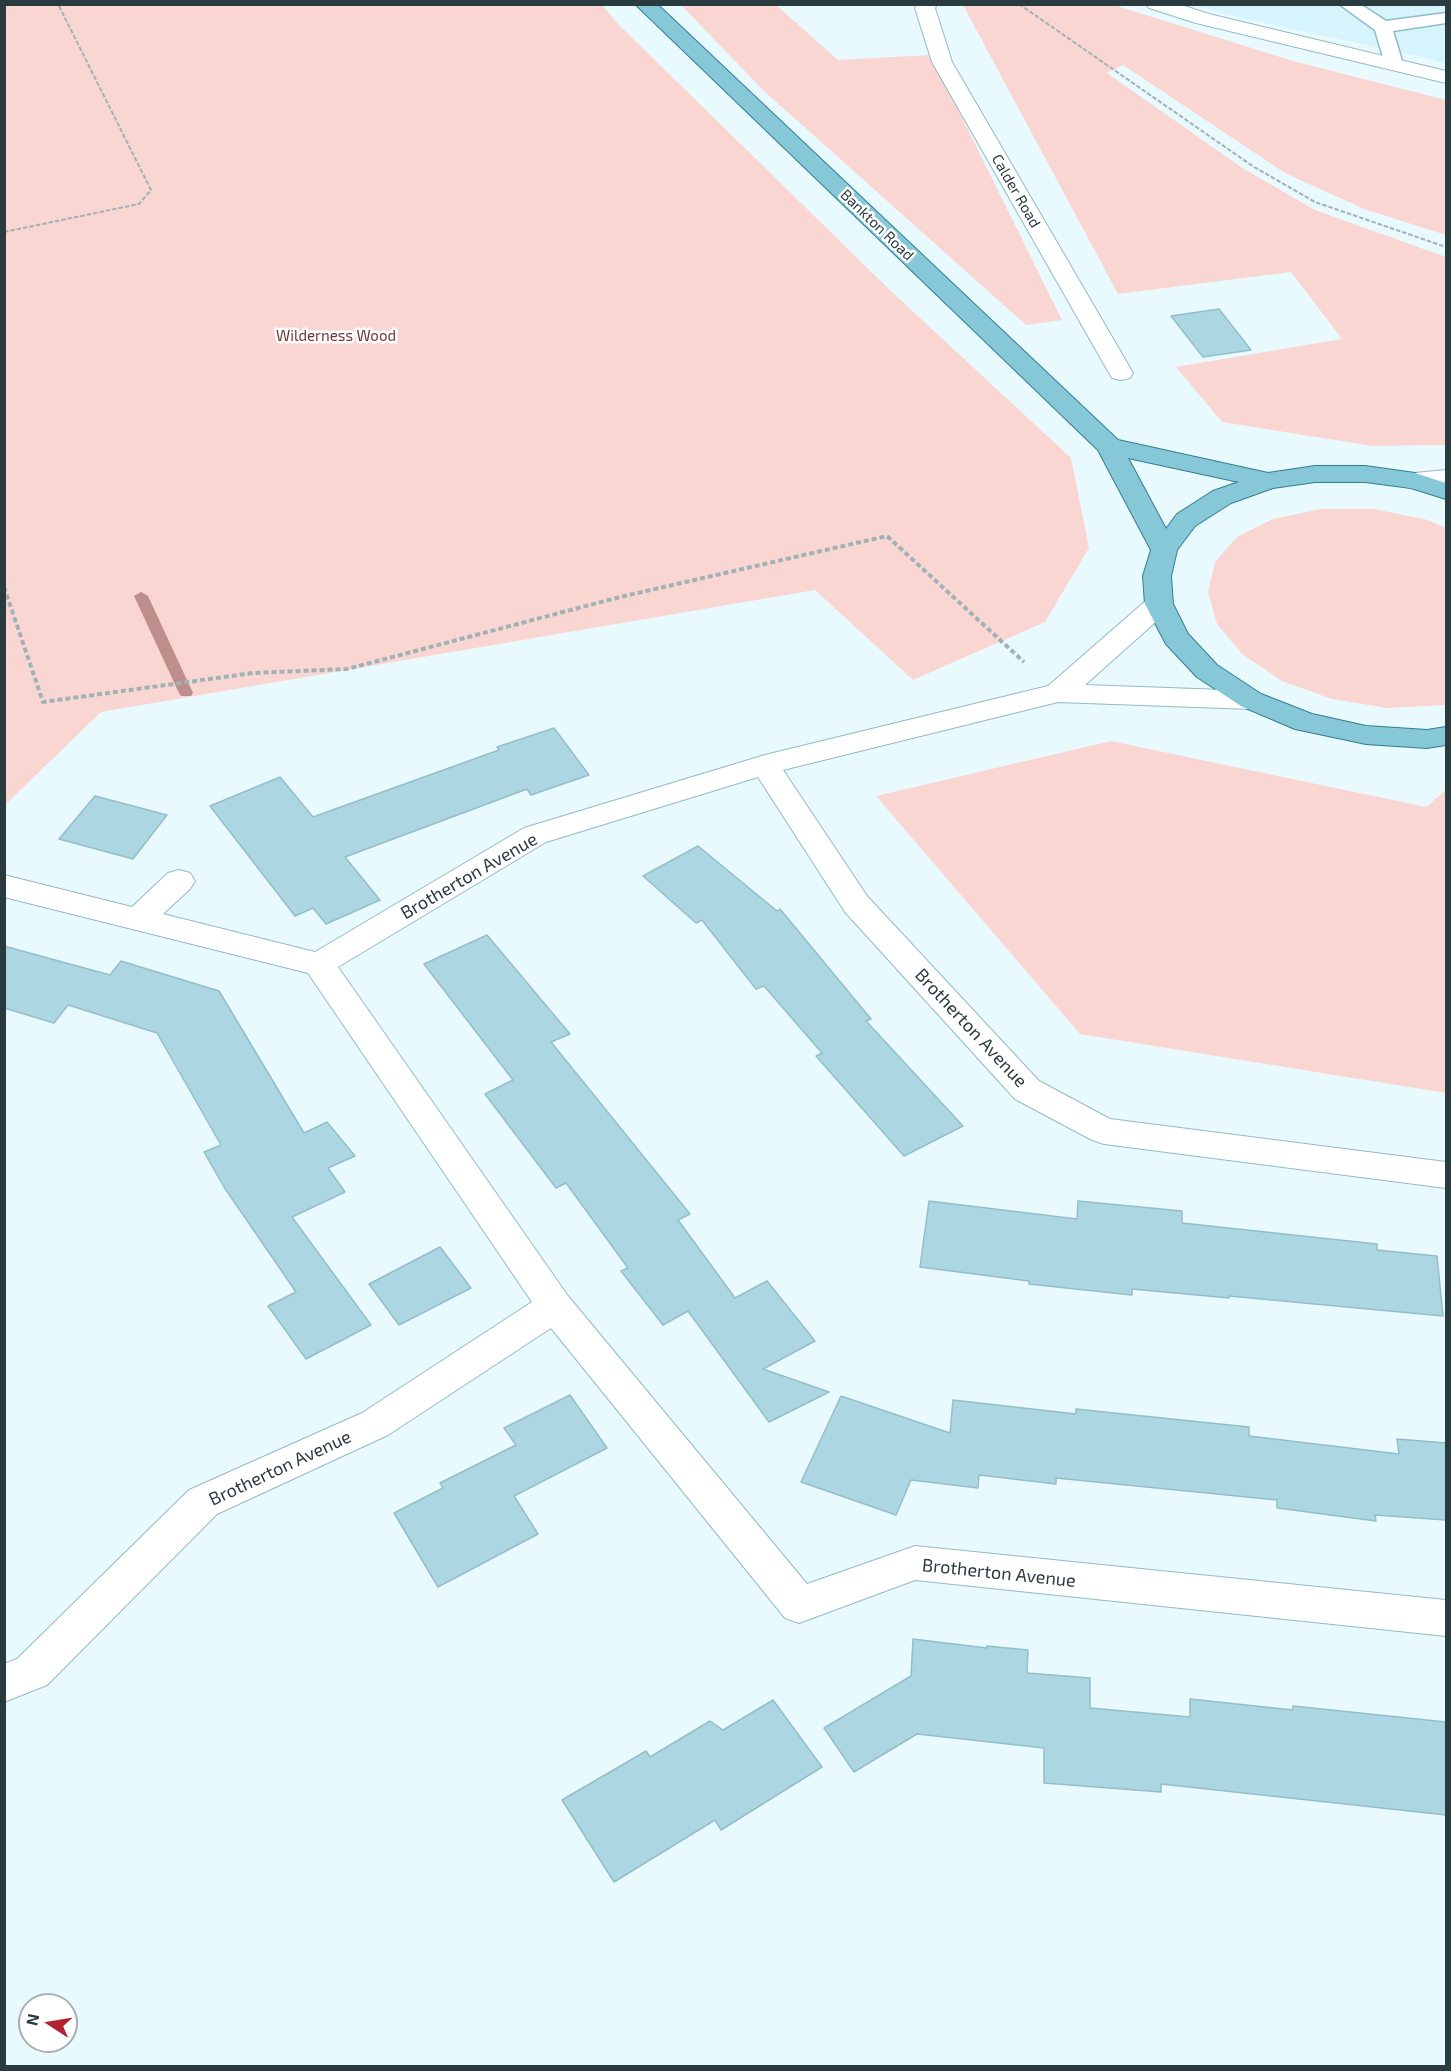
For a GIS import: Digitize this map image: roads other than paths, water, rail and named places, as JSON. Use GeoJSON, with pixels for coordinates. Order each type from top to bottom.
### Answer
{"type":"FeatureCollection","features":[{"type":"Feature","properties":{"kind":"main road","name":"Bankton Road"},"geometry":{"type":"LineString","coordinates":[[645,4],[1109,446],[1164,550]]}},
{"type":"Feature","properties":{"kind":"main road"},"geometry":{"type":"LineString","coordinates":[[1109,446],[1268,481]]}},
{"type":"Feature","properties":{"kind":"main road"},"geometry":{"type":"LineString","coordinates":[[1440,740],[1366,735],[1313,724],[1251,699],[1207,671],[1176,638],[1159,604],[1157,576],[1164,550],[1186,520],[1222,496],[1268,481],[1315,474],[1368,475],[1415,481],[1446,491]]}},
{"type":"Feature","properties":{"kind":"street","name":"Calder Road"},"geometry":{"type":"LineString","coordinates":[[927,4],[925,8],[942,62],[1121,373]]}},
{"type":"Feature","properties":{"kind":"street"},"geometry":{"type":"LineString","coordinates":[[1156,4],[1203,19],[1446,77]]}},
{"type":"Feature","properties":{"kind":"street"},"geometry":{"type":"LineString","coordinates":[[1415,481],[1446,478]]}},
{"type":"Feature","properties":{"kind":"street","name":"Brotherton Avenue"},"geometry":{"type":"LineString","coordinates":[[1058,693],[1159,604]]}},
{"type":"Feature","properties":{"kind":"street","name":"Brotherton Avenue"},"geometry":{"type":"LineString","coordinates":[[1251,699],[1058,693],[765,765],[535,835],[319,964],[555,1306],[799,1605],[915,1563],[1446,1618]]}},
{"type":"Feature","properties":{"kind":"street","name":"Brotherton Avenue"},"geometry":{"type":"LineString","coordinates":[[765,765],[856,904],[1027,1090],[1104,1131],[1446,1175]]}},
{"type":"Feature","properties":{"kind":"street"},"geometry":{"type":"LineString","coordinates":[[138,919],[179,881]]}},
{"type":"Feature","properties":{"kind":"street"},"geometry":{"type":"LineString","coordinates":[[4,886],[319,964]]}},
{"type":"Feature","properties":{"kind":"street","name":"Brotherton Avenue"},"geometry":{"type":"LineString","coordinates":[[4,1683],[32,1672],[203,1502],[375,1424],[555,1306]]}},
{"type":"Feature","properties":{"kind":"lane"},"geometry":{"type":"LineString","coordinates":[[1347,4],[1383,27],[1446,18]]}},
{"type":"Feature","properties":{"kind":"lane"},"geometry":{"type":"LineString","coordinates":[[1383,27],[1394,64]]}},
{"type":"Feature","properties":{"kind":"waterway"},"geometry":{"type":"LineString","coordinates":[[141,596],[186,693]]}},
{"type":"Feature","properties":{"kind":"park label","name":"Wilderness Wood"},"geometry":{"type":"Point","coordinates":[336,336]}}]}
